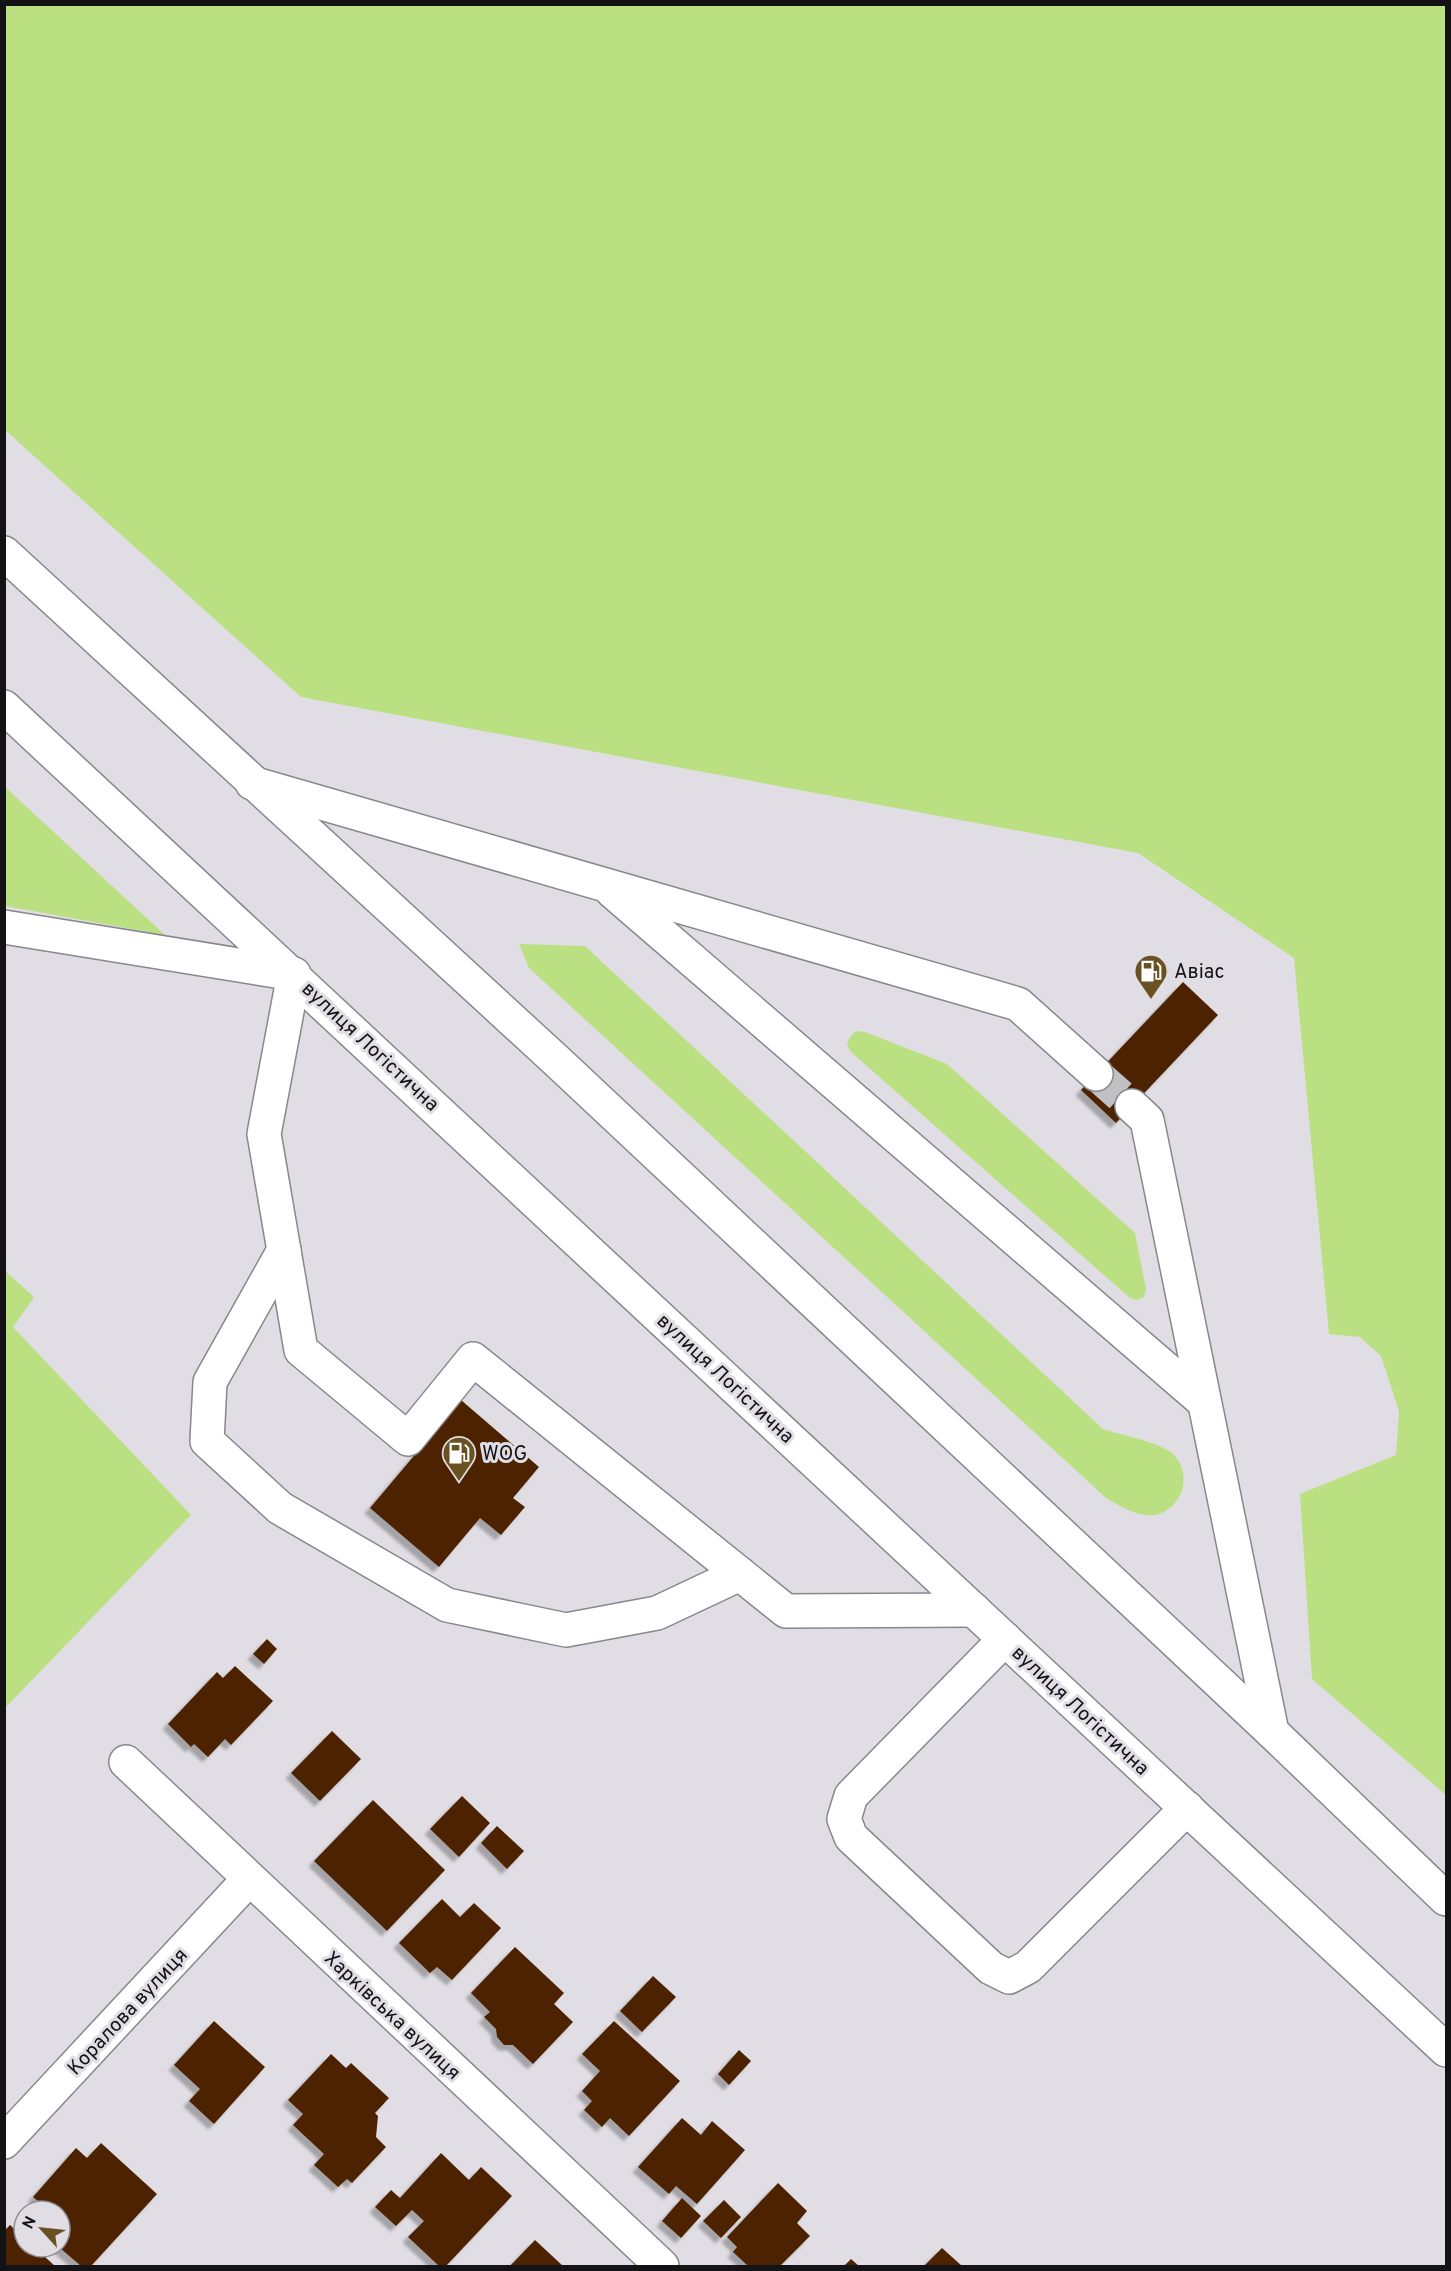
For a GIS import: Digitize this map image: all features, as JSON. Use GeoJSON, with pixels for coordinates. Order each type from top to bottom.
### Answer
{"type":"FeatureCollection","features":[{"type":"Feature","properties":{"kind":"main road"},"geometry":{"type":"LineString","coordinates":[[4,553],[559,1063],[1272,1732],[1446,1899]]}},
{"type":"Feature","properties":{"kind":"main road","name":"вулиця Логістична"},"geometry":{"type":"LineString","coordinates":[[4,707],[294,974],[1446,2050]]}},
{"type":"Feature","properties":{"kind":"main road"},"geometry":{"type":"LineString","coordinates":[[252,783],[1018,1004],[1096,1074]]}},
{"type":"Feature","properties":{"kind":"main road"},"geometry":{"type":"LineString","coordinates":[[604,885],[1203,1401]]}},
{"type":"Feature","properties":{"kind":"main road"},"geometry":{"type":"LineString","coordinates":[[4,927],[294,974],[264,1134],[301,1350],[408,1439],[473,1359],[786,1611],[974,1610]]}},
{"type":"Feature","properties":{"kind":"main road"},"geometry":{"type":"LineString","coordinates":[[1132,1106],[1147,1120],[1272,1732]]}},
{"type":"Feature","properties":{"kind":"main road"},"geometry":{"type":"LineString","coordinates":[[284,1250],[210,1382],[207,1441],[280,1508],[447,1605],[566,1630],[657,1613],[740,1574]]}},
{"type":"Feature","properties":{"kind":"main road"},"geometry":{"type":"LineString","coordinates":[[1005,1639],[851,1796],[844,1819],[851,1837],[991,1968],[1009,1977],[1028,1967],[1187,1808]]}},
{"type":"Feature","properties":{"kind":"main road","name":"Харківська вулиця"},"geometry":{"type":"LineString","coordinates":[[126,1762],[662,2266]]}},
{"type":"Feature","properties":{"kind":"main road","name":"Коралова вулиця"},"geometry":{"type":"LineString","coordinates":[[4,2142],[249,1879]]}},
{"type":"Feature","properties":{"kind":"green space"},"geometry":{"type":"Polygon","coordinates":[[[5,4],[1446,5],[1446,1795],[1312,1679],[1300,1494],[1396,1455],[1399,1411],[1381,1356],[1360,1337],[1329,1334],[1294,958],[1138,853],[301,697],[5,430],[5,4]]]}},
{"type":"Feature","properties":{"kind":"green space"},"geometry":{"type":"Polygon","coordinates":[[[5,787],[165,935],[5,906],[5,787]]]}},
{"type":"Feature","properties":{"kind":"green space"},"geometry":{"type":"Polygon","coordinates":[[[519,944],[585,946],[1103,1429],[1146,1441],[1169,1451],[1182,1468],[1184,1478],[1179,1497],[1173,1505],[1164,1512],[1148,1515],[1129,1510],[1106,1498],[529,968],[519,944]]]}},
{"type":"Feature","properties":{"kind":"green space"},"geometry":{"type":"Polygon","coordinates":[[[856,1031],[865,1032],[947,1064],[1135,1233],[1146,1289],[1144,1297],[1137,1300],[1130,1298],[851,1052],[847,1045],[850,1037],[856,1031]]]}},
{"type":"Feature","properties":{"kind":"green space"},"geometry":{"type":"Polygon","coordinates":[[[5,1271],[34,1297],[13,1327],[191,1515],[5,1708],[5,1271]]]}},
{"type":"Feature","properties":{"kind":"building"},"geometry":{"type":"Polygon","coordinates":[[[1183,982],[1218,1015],[1116,1123],[1081,1090],[1183,982]]]}},
{"type":"Feature","properties":{"kind":"building","name":"WOG"},"geometry":{"type":"Polygon","coordinates":[[[461,1400],[539,1467],[513,1498],[525,1507],[501,1535],[480,1518],[439,1567],[370,1508],[461,1400]]]}},
{"type":"Feature","properties":{"kind":"building"},"geometry":{"type":"Polygon","coordinates":[[[267,1639],[277,1649],[264,1664],[253,1654],[267,1639]]]}},
{"type":"Feature","properties":{"kind":"building"},"geometry":{"type":"Polygon","coordinates":[[[235,1666],[273,1701],[231,1745],[225,1739],[208,1757],[194,1744],[191,1747],[168,1724],[217,1672],[223,1678],[235,1666]]]}},
{"type":"Feature","properties":{"kind":"building"},"geometry":{"type":"Polygon","coordinates":[[[332,1731],[361,1759],[320,1801],[291,1773],[332,1731]]]}},
{"type":"Feature","properties":{"kind":"building"},"geometry":{"type":"Polygon","coordinates":[[[462,1796],[490,1823],[459,1857],[430,1829],[462,1796]]]}},
{"type":"Feature","properties":{"kind":"building"},"geometry":{"type":"Polygon","coordinates":[[[373,1800],[445,1870],[387,1931],[314,1861],[373,1800]]]}},
{"type":"Feature","properties":{"kind":"building"},"geometry":{"type":"Polygon","coordinates":[[[497,1826],[524,1851],[507,1869],[481,1843],[497,1826]]]}},
{"type":"Feature","properties":{"kind":"building"},"geometry":{"type":"Polygon","coordinates":[[[442,1899],[460,1917],[474,1903],[501,1928],[452,1980],[437,1967],[430,1973],[399,1943],[442,1899]]]}},
{"type":"Feature","properties":{"kind":"building"},"geometry":{"type":"Polygon","coordinates":[[[515,1947],[564,1993],[554,2004],[573,2022],[533,2064],[513,2045],[504,2045],[497,2037],[496,2029],[484,2017],[490,2012],[471,1993],[515,1947]]]}},
{"type":"Feature","properties":{"kind":"building"},"geometry":{"type":"Polygon","coordinates":[[[653,1976],[676,1997],[642,2032],[620,2011],[653,1976]]]}},
{"type":"Feature","properties":{"kind":"building"},"geometry":{"type":"Polygon","coordinates":[[[214,2021],[265,2067],[214,2124],[189,2101],[200,2089],[174,2065],[214,2021]]]}},
{"type":"Feature","properties":{"kind":"building"},"geometry":{"type":"Polygon","coordinates":[[[614,2021],[680,2081],[629,2136],[610,2118],[602,2127],[584,2110],[592,2101],[582,2091],[600,2071],[582,2054],[614,2021]]]}},
{"type":"Feature","properties":{"kind":"building"},"geometry":{"type":"Polygon","coordinates":[[[739,2050],[751,2061],[729,2085],[718,2074],[739,2050]]]}},
{"type":"Feature","properties":{"kind":"building"},"geometry":{"type":"Polygon","coordinates":[[[331,2054],[346,2068],[351,2063],[389,2098],[375,2113],[378,2116],[376,2137],[386,2147],[352,2183],[347,2179],[338,2187],[314,2165],[324,2154],[293,2125],[303,2114],[288,2100],[331,2054]]]}},
{"type":"Feature","properties":{"kind":"building"},"geometry":{"type":"Polygon","coordinates":[[[682,2118],[701,2135],[712,2121],[745,2150],[697,2204],[676,2186],[669,2194],[638,2167],[682,2118]]]}},
{"type":"Feature","properties":{"kind":"building"},"geometry":{"type":"Polygon","coordinates":[[[101,2143],[157,2194],[91,2266],[81,2266],[72,2258],[72,2199],[35,2199],[33,2197],[76,2148],[87,2158],[101,2143]]]}},
{"type":"Feature","properties":{"kind":"building"},"geometry":{"type":"Polygon","coordinates":[[[441,2153],[469,2180],[481,2167],[512,2196],[446,2266],[439,2266],[408,2237],[424,2221],[412,2210],[396,2226],[375,2207],[391,2190],[400,2198],[441,2153]]]}},
{"type":"Feature","properties":{"kind":"building"},"geometry":{"type":"Polygon","coordinates":[[[778,2183],[807,2211],[797,2223],[810,2236],[780,2266],[748,2266],[733,2252],[737,2247],[727,2237],[778,2183]]]}},
{"type":"Feature","properties":{"kind":"building"},"geometry":{"type":"Polygon","coordinates":[[[682,2198],[701,2216],[681,2238],[662,2221],[682,2198]]]}},
{"type":"Feature","properties":{"kind":"building"},"geometry":{"type":"Polygon","coordinates":[[[724,2200],[741,2217],[721,2238],[703,2221],[724,2200]]]}},
{"type":"Feature","properties":{"kind":"building"},"geometry":{"type":"Polygon","coordinates":[[[10,2225],[12,2227],[12,2259],[47,2259],[55,2266],[4,2266],[4,2231],[10,2225]]]}},
{"type":"Feature","properties":{"kind":"building"},"geometry":{"type":"Polygon","coordinates":[[[535,2240],[563,2266],[510,2266],[535,2240]]]}},
{"type":"Feature","properties":{"kind":"building"},"geometry":{"type":"Polygon","coordinates":[[[942,2248],[962,2266],[924,2266],[942,2248]]]}},
{"type":"Feature","properties":{"kind":"building"},"geometry":{"type":"Polygon","coordinates":[[[851,2259],[859,2266],[844,2266],[851,2259]]]}},
{"type":"Feature","properties":{"kind":"tunnel"},"geometry":{"type":"LineString","coordinates":[[1096,1074],[1132,1106]]}},
{"type":"Feature","properties":{"kind":"place","name":"Авіас"},"geometry":{"type":"Point","coordinates":[1151,1000]}},
{"type":"Feature","properties":{"kind":"place","name":"WOG"},"geometry":{"type":"Point","coordinates":[459,1482]}}]}
